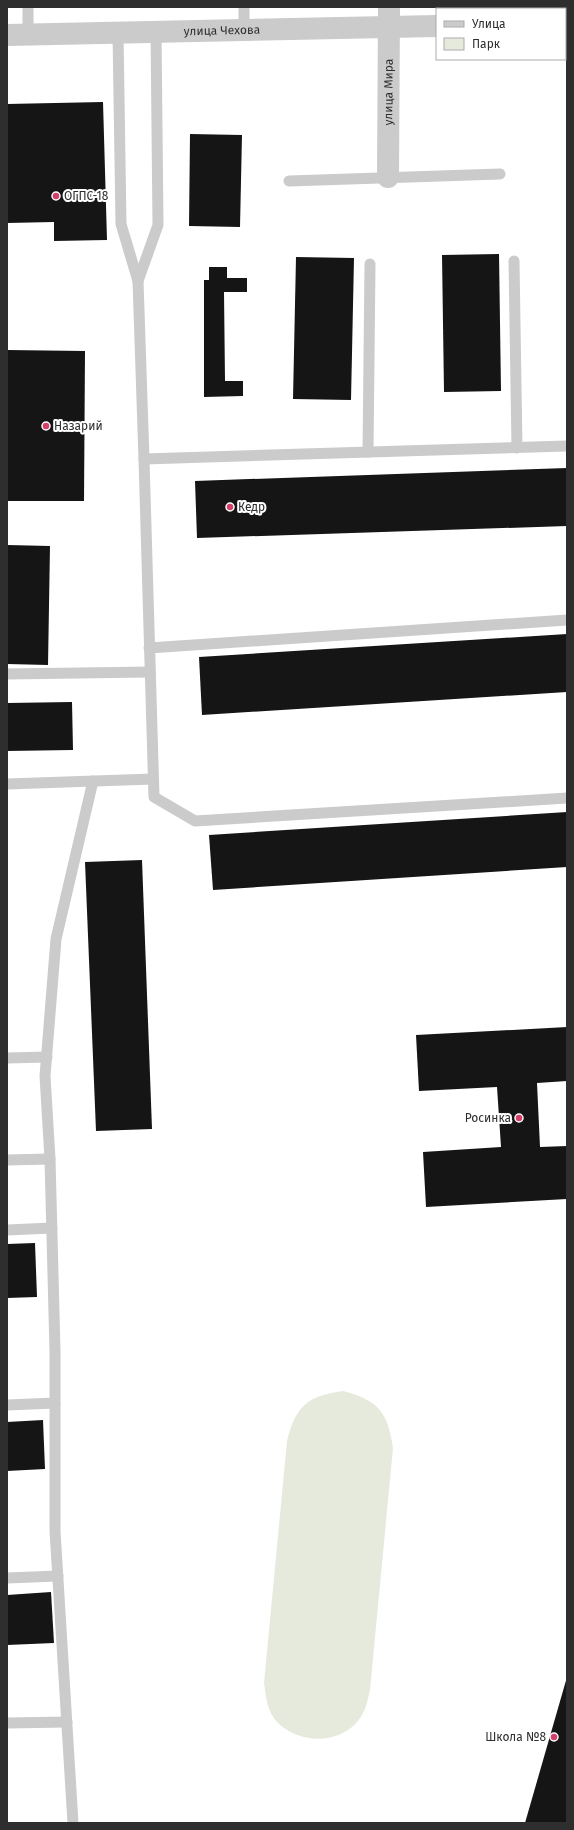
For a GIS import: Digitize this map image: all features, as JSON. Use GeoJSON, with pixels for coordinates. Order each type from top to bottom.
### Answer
{"type":"FeatureCollection","features":[{"type":"Feature","properties":{"kind":"street","name":"улица Чехова"},"geometry":{"type":"LineString","coordinates":[[17,35],[244,29],[389,16],[436,26]]}},
{"type":"Feature","properties":{"kind":"street","name":"улица Мира"},"geometry":{"type":"LineString","coordinates":[[388,177],[389,16]]}},
{"type":"Feature","properties":{"kind":"lane"},"geometry":{"type":"LineString","coordinates":[[17,35],[28,7]]}},
{"type":"Feature","properties":{"kind":"lane"},"geometry":{"type":"LineString","coordinates":[[244,7],[244,29]]}},
{"type":"Feature","properties":{"kind":"lane"},"geometry":{"type":"LineString","coordinates":[[138,281],[158,225],[156,31]]}},
{"type":"Feature","properties":{"kind":"lane"},"geometry":{"type":"LineString","coordinates":[[118,32],[121,224],[138,281],[154,797],[194,821],[567,798]]}},
{"type":"Feature","properties":{"kind":"lane"},"geometry":{"type":"LineString","coordinates":[[289,181],[500,174]]}},
{"type":"Feature","properties":{"kind":"lane"},"geometry":{"type":"LineString","coordinates":[[514,261],[517,448]]}},
{"type":"Feature","properties":{"kind":"lane"},"geometry":{"type":"LineString","coordinates":[[368,452],[370,264]]}},
{"type":"Feature","properties":{"kind":"lane"},"geometry":{"type":"LineString","coordinates":[[144,459],[567,446]]}},
{"type":"Feature","properties":{"kind":"lane"},"geometry":{"type":"LineString","coordinates":[[149,648],[567,620]]}},
{"type":"Feature","properties":{"kind":"lane"},"geometry":{"type":"LineString","coordinates":[[7,674],[150,672]]}},
{"type":"Feature","properties":{"kind":"lane"},"geometry":{"type":"LineString","coordinates":[[7,784],[153,779]]}},
{"type":"Feature","properties":{"kind":"lane"},"geometry":{"type":"LineString","coordinates":[[73,1823],[55,1531],[55,1403],[52,1228],[45,1076],[56,940],[93,781]]}},
{"type":"Feature","properties":{"kind":"lane"},"geometry":{"type":"LineString","coordinates":[[7,1058],[47,1057]]}},
{"type":"Feature","properties":{"kind":"lane"},"geometry":{"type":"LineString","coordinates":[[7,1160],[50,1159]]}},
{"type":"Feature","properties":{"kind":"lane"},"geometry":{"type":"LineString","coordinates":[[7,1230],[52,1228]]}},
{"type":"Feature","properties":{"kind":"lane"},"geometry":{"type":"LineString","coordinates":[[7,1405],[55,1403]]}},
{"type":"Feature","properties":{"kind":"lane"},"geometry":{"type":"LineString","coordinates":[[7,1578],[58,1576]]}},
{"type":"Feature","properties":{"kind":"lane"},"geometry":{"type":"LineString","coordinates":[[7,1723],[67,1722]]}},
{"type":"Feature","properties":{"kind":"green space"},"geometry":{"type":"Polygon","coordinates":[[[343,1391],[373,1403],[379,1409],[388,1425],[393,1448],[370,1690],[367,1704],[357,1722],[348,1730],[337,1736],[312,1738],[300,1736],[288,1731],[274,1719],[266,1699],[264,1683],[287,1441],[294,1419],[305,1405],[320,1396],[343,1391]]]}},
{"type":"Feature","properties":{"kind":"building","name":"ОГПС-18"},"geometry":{"type":"Polygon","coordinates":[[[103,102],[107,240],[54,241],[54,222],[7,223],[7,104],[103,102]]]}},
{"type":"Feature","properties":{"kind":"building"},"geometry":{"type":"Polygon","coordinates":[[[190,134],[242,135],[240,227],[189,226],[190,134]]]}},
{"type":"Feature","properties":{"kind":"building"},"geometry":{"type":"Polygon","coordinates":[[[499,254],[501,391],[444,392],[442,255],[499,254]]]}},
{"type":"Feature","properties":{"kind":"building"},"geometry":{"type":"Polygon","coordinates":[[[296,257],[354,258],[351,400],[293,399],[296,257]]]}},
{"type":"Feature","properties":{"kind":"building"},"geometry":{"type":"Polygon","coordinates":[[[209,267],[227,267],[227,278],[247,278],[247,292],[224,292],[225,381],[243,381],[243,396],[204,397],[204,280],[209,280],[209,267]]]}},
{"type":"Feature","properties":{"kind":"building","name":"Назарий"},"geometry":{"type":"Polygon","coordinates":[[[7,350],[85,351],[84,501],[7,501],[7,350]]]}},
{"type":"Feature","properties":{"kind":"building"},"geometry":{"type":"Polygon","coordinates":[[[567,468],[567,526],[197,538],[195,481],[567,468]]]}},
{"type":"Feature","properties":{"kind":"building"},"geometry":{"type":"Polygon","coordinates":[[[7,545],[50,546],[48,665],[7,664],[7,545]]]}},
{"type":"Feature","properties":{"kind":"building"},"geometry":{"type":"Polygon","coordinates":[[[567,634],[567,692],[202,715],[199,657],[567,634]]]}},
{"type":"Feature","properties":{"kind":"building"},"geometry":{"type":"Polygon","coordinates":[[[72,702],[73,750],[7,751],[7,703],[72,702]]]}},
{"type":"Feature","properties":{"kind":"building"},"geometry":{"type":"Polygon","coordinates":[[[567,812],[567,867],[213,890],[209,835],[567,812]]]}},
{"type":"Feature","properties":{"kind":"building"},"geometry":{"type":"Polygon","coordinates":[[[142,860],[152,1129],[96,1131],[85,862],[142,860]]]}},
{"type":"Feature","properties":{"kind":"building","name":"Росинка"},"geometry":{"type":"Polygon","coordinates":[[[567,1027],[567,1081],[537,1083],[540,1147],[567,1146],[567,1199],[426,1207],[423,1152],[501,1147],[497,1087],[419,1091],[416,1035],[567,1027]]]}},
{"type":"Feature","properties":{"kind":"building"},"geometry":{"type":"Polygon","coordinates":[[[35,1243],[37,1297],[7,1298],[7,1244],[35,1243]]]}},
{"type":"Feature","properties":{"kind":"building"},"geometry":{"type":"Polygon","coordinates":[[[43,1420],[45,1469],[7,1471],[7,1422],[43,1420]]]}},
{"type":"Feature","properties":{"kind":"building"},"geometry":{"type":"Polygon","coordinates":[[[51,1592],[54,1643],[7,1645],[7,1595],[51,1592]]]}},
{"type":"Feature","properties":{"kind":"building","name":"Школа №8"},"geometry":{"type":"Polygon","coordinates":[[[567,1677],[567,1823],[525,1823],[567,1677]]]}},
{"type":"Feature","properties":{"kind":"place","name":"ОГПС-18"},"geometry":{"type":"Point","coordinates":[56,196]}},
{"type":"Feature","properties":{"kind":"place","name":"Назарий"},"geometry":{"type":"Point","coordinates":[46,426]}},
{"type":"Feature","properties":{"kind":"place","name":"Кедр"},"geometry":{"type":"Point","coordinates":[230,507]}},
{"type":"Feature","properties":{"kind":"place","name":"Росинка"},"geometry":{"type":"Point","coordinates":[519,1118]}},
{"type":"Feature","properties":{"kind":"place","name":"Школа №8"},"geometry":{"type":"Point","coordinates":[554,1737]}}]}
